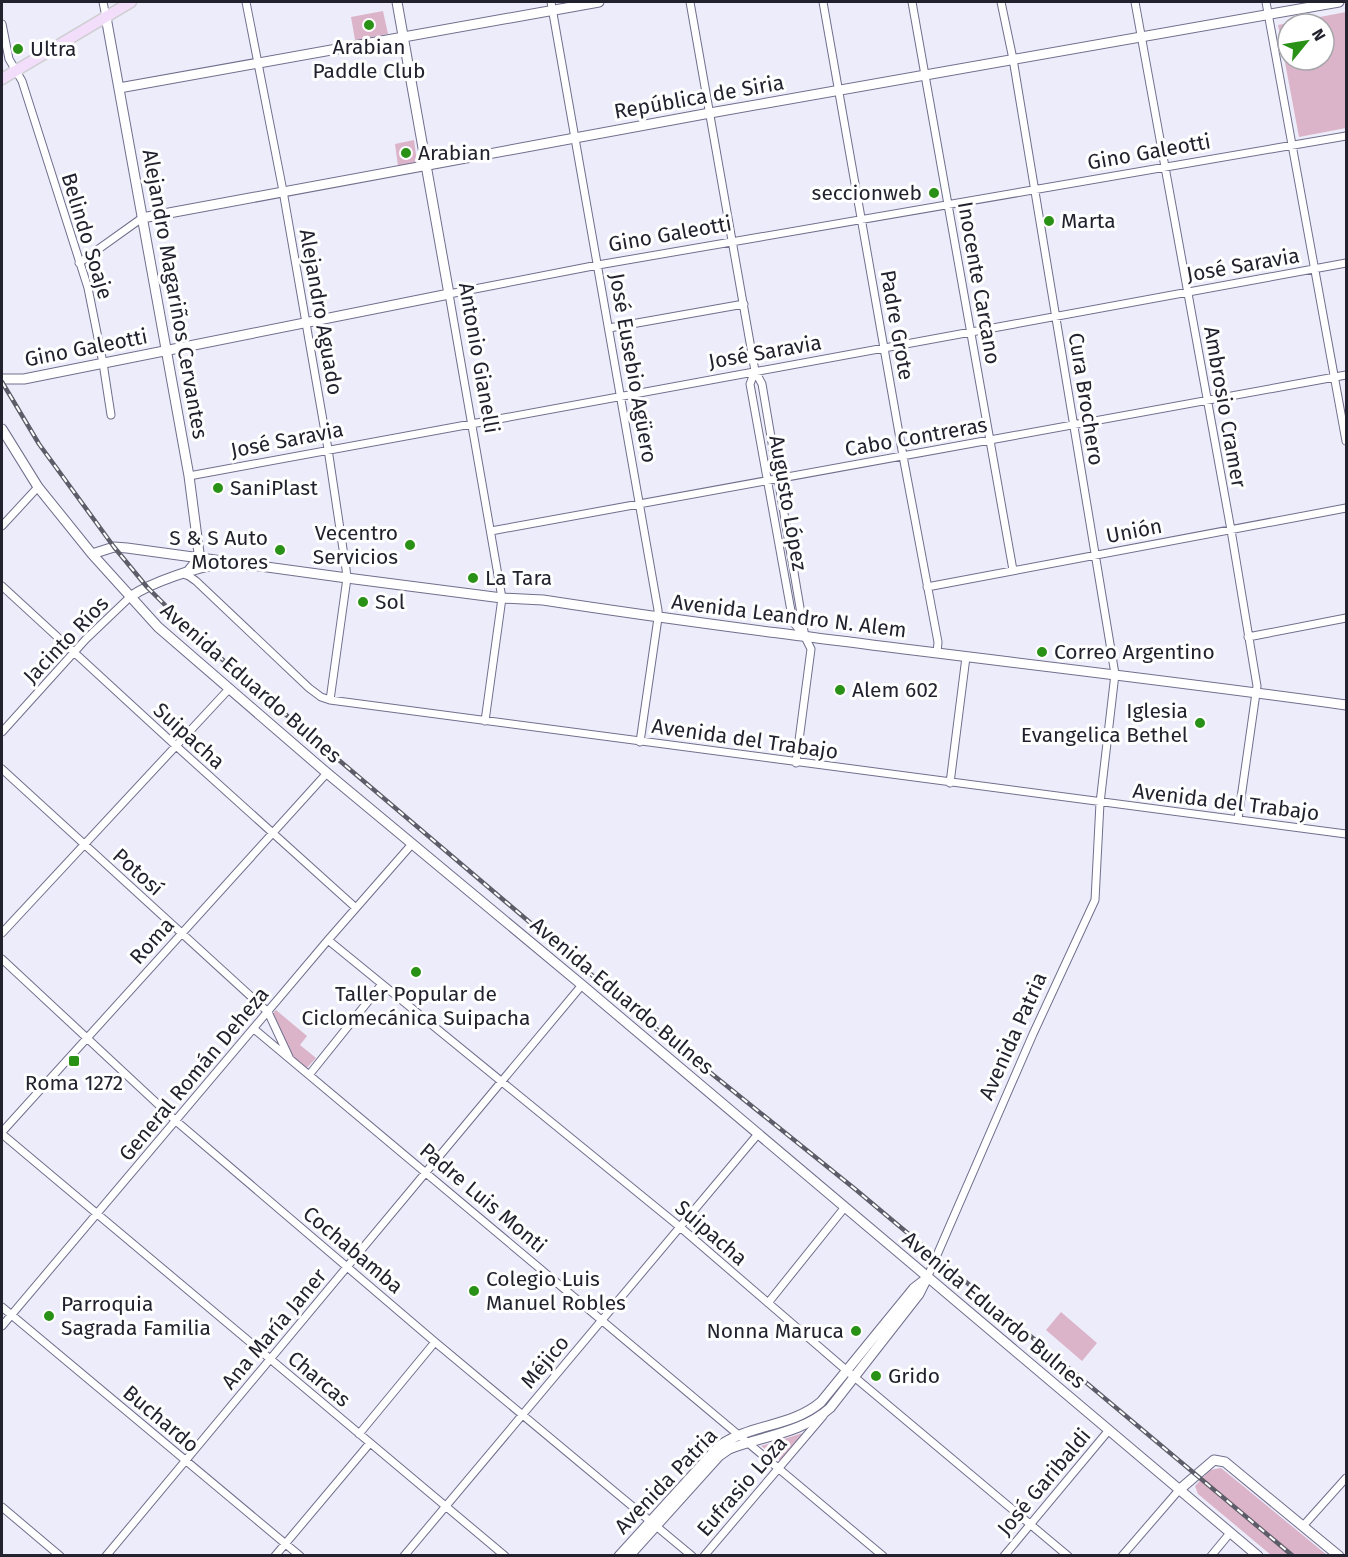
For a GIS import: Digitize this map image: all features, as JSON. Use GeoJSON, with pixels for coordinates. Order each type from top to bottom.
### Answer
{"type":"FeatureCollection","features":[{"type":"Feature","properties":{"kind":"main road"},"geometry":{"type":"LineString","coordinates":[[2,79],[131,2]]}},
{"type":"Feature","properties":{"kind":"main road","name":"Antonio Gianelli"},"geometry":{"type":"LineString","coordinates":[[397,2],[449,294]]}},
{"type":"Feature","properties":{"kind":"main road"},"geometry":{"type":"LineString","coordinates":[[119,88],[403,37],[552,6],[599,2]]}},
{"type":"Feature","properties":{"kind":"main road","name":"República de Siria"},"geometry":{"type":"LineString","coordinates":[[142,218],[710,113],[1339,2]]}},
{"type":"Feature","properties":{"kind":"main road","name":"Alejandro Magariños Cervantes"},"geometry":{"type":"LineString","coordinates":[[106,17],[189,476],[198,556]]}},
{"type":"Feature","properties":{"kind":"main road","name":"Gino Galeotti"},"geometry":{"type":"LineString","coordinates":[[2,379],[24,379],[449,294]]}},
{"type":"Feature","properties":{"kind":"main road","name":"Avenida Eduardo Bulnes"},"geometry":{"type":"LineString","coordinates":[[2,429],[38,487],[92,554],[158,627],[228,690],[582,985],[1258,1556]]}},
{"type":"Feature","properties":{"kind":"main road","name":"Avenida Leandro N. Alem"},"geometry":{"type":"LineString","coordinates":[[92,554],[114,547],[198,556],[226,563],[543,600],[805,638],[1115,674],[1347,705]]}},
{"type":"Feature","properties":{"kind":"main road"},"geometry":{"type":"LineString","coordinates":[[186,574],[198,556]]}},
{"type":"Feature","properties":{"kind":"main road","name":"Avenida Leandro N. Alem"},"geometry":{"type":"LineString","coordinates":[[130,597],[143,588],[209,566],[226,563]]}},
{"type":"Feature","properties":{"kind":"main road","name":"Avenida Patria"},"geometry":{"type":"LineString","coordinates":[[629,1556],[719,1446],[739,1435],[796,1418],[821,1402],[850,1373],[919,1294],[927,1278]]}},
{"type":"Feature","properties":{"kind":"main road","name":"Avenida Patria"},"geometry":{"type":"LineString","coordinates":[[619,1556],[719,1456],[729,1449],[813,1422],[830,1408],[850,1373]]}},
{"type":"Feature","properties":{"kind":"main road"},"geometry":{"type":"LineString","coordinates":[[1179,1490],[1209,1463],[1220,1460],[1339,1556]]}},
{"type":"Feature","properties":{"kind":"street"},"geometry":{"type":"LineString","coordinates":[[103,2],[106,17]]}},
{"type":"Feature","properties":{"kind":"street","name":"Alejandro Aguado"},"geometry":{"type":"LineString","coordinates":[[246,2],[283,191],[328,449],[347,578],[330,700]]}},
{"type":"Feature","properties":{"kind":"street","name":"Augusto López"},"geometry":{"type":"LineString","coordinates":[[690,2],[755,371],[762,384],[805,638]]}},
{"type":"Feature","properties":{"kind":"street","name":"Padre Grote"},"geometry":{"type":"LineString","coordinates":[[824,2],[903,456],[938,642],[937,653]]}},
{"type":"Feature","properties":{"kind":"street","name":"Inocente Carcano"},"geometry":{"type":"LineString","coordinates":[[912,2],[1013,570]]}},
{"type":"Feature","properties":{"kind":"street","name":"Cura Brochero"},"geometry":{"type":"LineString","coordinates":[[1001,2],[1013,59],[1094,555],[1114,658],[1115,674],[1100,803]]}},
{"type":"Feature","properties":{"kind":"street","name":"Ambrosio Cramer"},"geometry":{"type":"LineString","coordinates":[[1135,2],[1257,686],[1238,819]]}},
{"type":"Feature","properties":{"kind":"street"},"geometry":{"type":"LineString","coordinates":[[1266,2],[1347,441]]}},
{"type":"Feature","properties":{"kind":"street","name":"José Eusebio Agüero"},"geometry":{"type":"LineString","coordinates":[[552,6],[658,618],[640,742]]}},
{"type":"Feature","properties":{"kind":"street","name":"Belindo Soaje"},"geometry":{"type":"LineString","coordinates":[[2,24],[9,59],[22,81],[89,295],[111,415]]}},
{"type":"Feature","properties":{"kind":"street","name":"Gino Galeotti"},"geometry":{"type":"LineString","coordinates":[[449,294],[598,265],[1347,136]]}},
{"type":"Feature","properties":{"kind":"street","name":"República de Siria"},"geometry":{"type":"LineString","coordinates":[[79,263],[142,218]]}},
{"type":"Feature","properties":{"kind":"street","name":"José Saravia"},"geometry":{"type":"LineString","coordinates":[[189,476],[472,422],[1347,263]]}},
{"type":"Feature","properties":{"kind":"street","name":"Antonio Gianelli"},"geometry":{"type":"LineString","coordinates":[[449,294],[502,597],[485,721]]}},
{"type":"Feature","properties":{"kind":"street"},"geometry":{"type":"LineString","coordinates":[[609,328],[744,304]]}},
{"type":"Feature","properties":{"kind":"street","name":"Augusto López"},"geometry":{"type":"LineString","coordinates":[[755,371],[750,384],[793,622],[811,649],[796,763]]}},
{"type":"Feature","properties":{"kind":"street","name":"Cabo Contreras"},"geometry":{"type":"LineString","coordinates":[[491,531],[1347,375]]}},
{"type":"Feature","properties":{"kind":"street"},"geometry":{"type":"LineString","coordinates":[[2,526],[38,487]]}},
{"type":"Feature","properties":{"kind":"street","name":"Unión"},"geometry":{"type":"LineString","coordinates":[[927,587],[1347,508]]}},
{"type":"Feature","properties":{"kind":"street","name":"Avenida del Trabajo"},"geometry":{"type":"LineString","coordinates":[[186,574],[196,580],[309,688],[321,697],[330,700],[1347,834]]}},
{"type":"Feature","properties":{"kind":"street","name":"Suipacha"},"geometry":{"type":"LineString","coordinates":[[2,585],[175,746],[356,908]]}},
{"type":"Feature","properties":{"kind":"street","name":"Jacinto Ríos"},"geometry":{"type":"LineString","coordinates":[[2,732],[74,653],[130,597]]}},
{"type":"Feature","properties":{"kind":"street"},"geometry":{"type":"LineString","coordinates":[[1248,637],[1347,618]]}},
{"type":"Feature","properties":{"kind":"street"},"geometry":{"type":"LineString","coordinates":[[950,783],[966,657]]}},
{"type":"Feature","properties":{"kind":"street"},"geometry":{"type":"LineString","coordinates":[[2,933],[228,690]]}},
{"type":"Feature","properties":{"kind":"street","name":"Potosí"},"geometry":{"type":"LineString","coordinates":[[2,769],[268,1012],[290,1060]]}},
{"type":"Feature","properties":{"kind":"street","name":"Roma"},"geometry":{"type":"LineString","coordinates":[[2,1133],[327,774]]}},
{"type":"Feature","properties":{"kind":"street","name":"Avenida Patria"},"geometry":{"type":"LineString","coordinates":[[927,1278],[1033,1034],[1093,905],[1096,895],[1100,803]]}},
{"type":"Feature","properties":{"kind":"street","name":"General Román Deheza"},"geometry":{"type":"LineString","coordinates":[[2,1326],[412,844]]}},
{"type":"Feature","properties":{"kind":"street","name":"Suipacha"},"geometry":{"type":"LineString","coordinates":[[328,940],[680,1227],[1068,1556]]}},
{"type":"Feature","properties":{"kind":"street","name":"Cochabamba"},"geometry":{"type":"LineString","coordinates":[[2,959],[176,1121],[435,1342],[692,1556]]}},
{"type":"Feature","properties":{"kind":"street"},"geometry":{"type":"LineString","coordinates":[[309,1075],[382,984]]}},
{"type":"Feature","properties":{"kind":"street","name":"Ana María Janer"},"geometry":{"type":"LineString","coordinates":[[106,1556],[582,985]]}},
{"type":"Feature","properties":{"kind":"street","name":"Padre Luis Monti"},"geometry":{"type":"LineString","coordinates":[[254,1029],[882,1556]]}},
{"type":"Feature","properties":{"kind":"street","name":"Charcas"},"geometry":{"type":"LineString","coordinates":[[2,1133],[505,1556]]}},
{"type":"Feature","properties":{"kind":"street","name":"Méjico"},"geometry":{"type":"LineString","coordinates":[[404,1556],[758,1134]]}},
{"type":"Feature","properties":{"kind":"street"},"geometry":{"type":"LineString","coordinates":[[768,1303],[845,1207]]}},
{"type":"Feature","properties":{"kind":"street","name":"Buchardo"},"geometry":{"type":"LineString","coordinates":[[2,1308],[300,1556]]}},
{"type":"Feature","properties":{"kind":"street"},"geometry":{"type":"LineString","coordinates":[[359,1434],[435,1342]]}},
{"type":"Feature","properties":{"kind":"street","name":"Eufrasio Loza"},"geometry":{"type":"LineString","coordinates":[[704,1556],[830,1408]]}},
{"type":"Feature","properties":{"kind":"street","name":"Eufrasio Loza"},"geometry":{"type":"LineString","coordinates":[[796,1418],[802,1426],[805,1437]]}},
{"type":"Feature","properties":{"kind":"street","name":"José Garibaldi"},"geometry":{"type":"LineString","coordinates":[[1004,1556],[1109,1430]]}},
{"type":"Feature","properties":{"kind":"street"},"geometry":{"type":"LineString","coordinates":[[275,1556],[370,1443]]}},
{"type":"Feature","properties":{"kind":"street"},"geometry":{"type":"LineString","coordinates":[[1303,1526],[1347,1478]]}},
{"type":"Feature","properties":{"kind":"street"},"geometry":{"type":"LineString","coordinates":[[1122,1556],[1179,1490]]}},
{"type":"Feature","properties":{"kind":"street"},"geometry":{"type":"LineString","coordinates":[[2,1518],[4,1509],[60,1556]]}},
{"type":"Feature","properties":{"kind":"street"},"geometry":{"type":"LineString","coordinates":[[1211,1556],[1230,1533]]}},
{"type":"Feature","properties":{"kind":"shaded area","name":"Arabian Paddle Club"},"geometry":{"type":"Polygon","coordinates":[[[383,11],[388,34],[355,40],[351,17],[383,11]]]}},
{"type":"Feature","properties":{"kind":"shaded area"},"geometry":{"type":"Polygon","coordinates":[[[1346,12],[1346,128],[1299,137],[1287,72],[1336,72],[1336,14],[1346,12]]]}},
{"type":"Feature","properties":{"kind":"shaded area","name":"Arabian"},"geometry":{"type":"Polygon","coordinates":[[[414,140],[417,162],[398,166],[395,144],[414,140]]]}},
{"type":"Feature","properties":{"kind":"shaded area"},"geometry":{"type":"Polygon","coordinates":[[[276,1010],[307,1036],[300,1045],[316,1058],[306,1069],[292,1059],[271,1015],[276,1010]]]}},
{"type":"Feature","properties":{"kind":"shaded area"},"geometry":{"type":"Polygon","coordinates":[[[1061,1312],[1097,1343],[1082,1361],[1046,1330],[1061,1312]]]}},
{"type":"Feature","properties":{"kind":"shaded area"},"geometry":{"type":"Polygon","coordinates":[[[803,1433],[781,1461],[761,1446],[803,1433]]]}},
{"type":"Feature","properties":{"kind":"shaded area"},"geometry":{"type":"Polygon","coordinates":[[[1221,1468],[1327,1555],[1271,1555],[1198,1494],[1195,1486],[1210,1470],[1221,1468]]]}},
{"type":"Feature","properties":{"kind":"railway"},"geometry":{"type":"LineString","coordinates":[[2,382],[39,444],[114,547],[147,587],[200,640],[640,1016],[855,1189],[1293,1556]]}},
{"type":"Feature","properties":{"kind":"place","name":"Arabian Paddle Club"},"geometry":{"type":"Point","coordinates":[369,25]}},
{"type":"Feature","properties":{"kind":"place","name":"Ultra"},"geometry":{"type":"Point","coordinates":[18,49]}},
{"type":"Feature","properties":{"kind":"place","name":"Arabian"},"geometry":{"type":"Point","coordinates":[406,153]}},
{"type":"Feature","properties":{"kind":"place","name":"seccionweb"},"geometry":{"type":"Point","coordinates":[934,193]}},
{"type":"Feature","properties":{"kind":"place","name":"Marta"},"geometry":{"type":"Point","coordinates":[1049,221]}},
{"type":"Feature","properties":{"kind":"place","name":"SaniPlast"},"geometry":{"type":"Point","coordinates":[218,488]}},
{"type":"Feature","properties":{"kind":"place","name":"Vecentro Servicios"},"geometry":{"type":"Point","coordinates":[410,545]}},
{"type":"Feature","properties":{"kind":"place","name":"S & S Auto Motores"},"geometry":{"type":"Point","coordinates":[280,550]}},
{"type":"Feature","properties":{"kind":"place","name":"La Tara"},"geometry":{"type":"Point","coordinates":[473,578]}},
{"type":"Feature","properties":{"kind":"place","name":"Sol"},"geometry":{"type":"Point","coordinates":[363,602]}},
{"type":"Feature","properties":{"kind":"place","name":"Correo Argentino"},"geometry":{"type":"Point","coordinates":[1042,652]}},
{"type":"Feature","properties":{"kind":"place","name":"Alem 602"},"geometry":{"type":"Point","coordinates":[840,690]}},
{"type":"Feature","properties":{"kind":"place","name":"Iglesia Evangelica Bethel"},"geometry":{"type":"Point","coordinates":[1200,723]}},
{"type":"Feature","properties":{"kind":"place","name":"Taller Popular de Ciclomecánica Suipacha"},"geometry":{"type":"Point","coordinates":[416,972]}},
{"type":"Feature","properties":{"kind":"place","name":"Roma 1272"},"geometry":{"type":"Point","coordinates":[74,1061]}},
{"type":"Feature","properties":{"kind":"place","name":"Colegio Luis Manuel Robles"},"geometry":{"type":"Point","coordinates":[474,1291]}},
{"type":"Feature","properties":{"kind":"place","name":"Parroquia Sagrada Familia"},"geometry":{"type":"Point","coordinates":[49,1316]}},
{"type":"Feature","properties":{"kind":"place","name":"Nonna Maruca"},"geometry":{"type":"Point","coordinates":[856,1331]}},
{"type":"Feature","properties":{"kind":"place","name":"Grido"},"geometry":{"type":"Point","coordinates":[876,1376]}}]}
